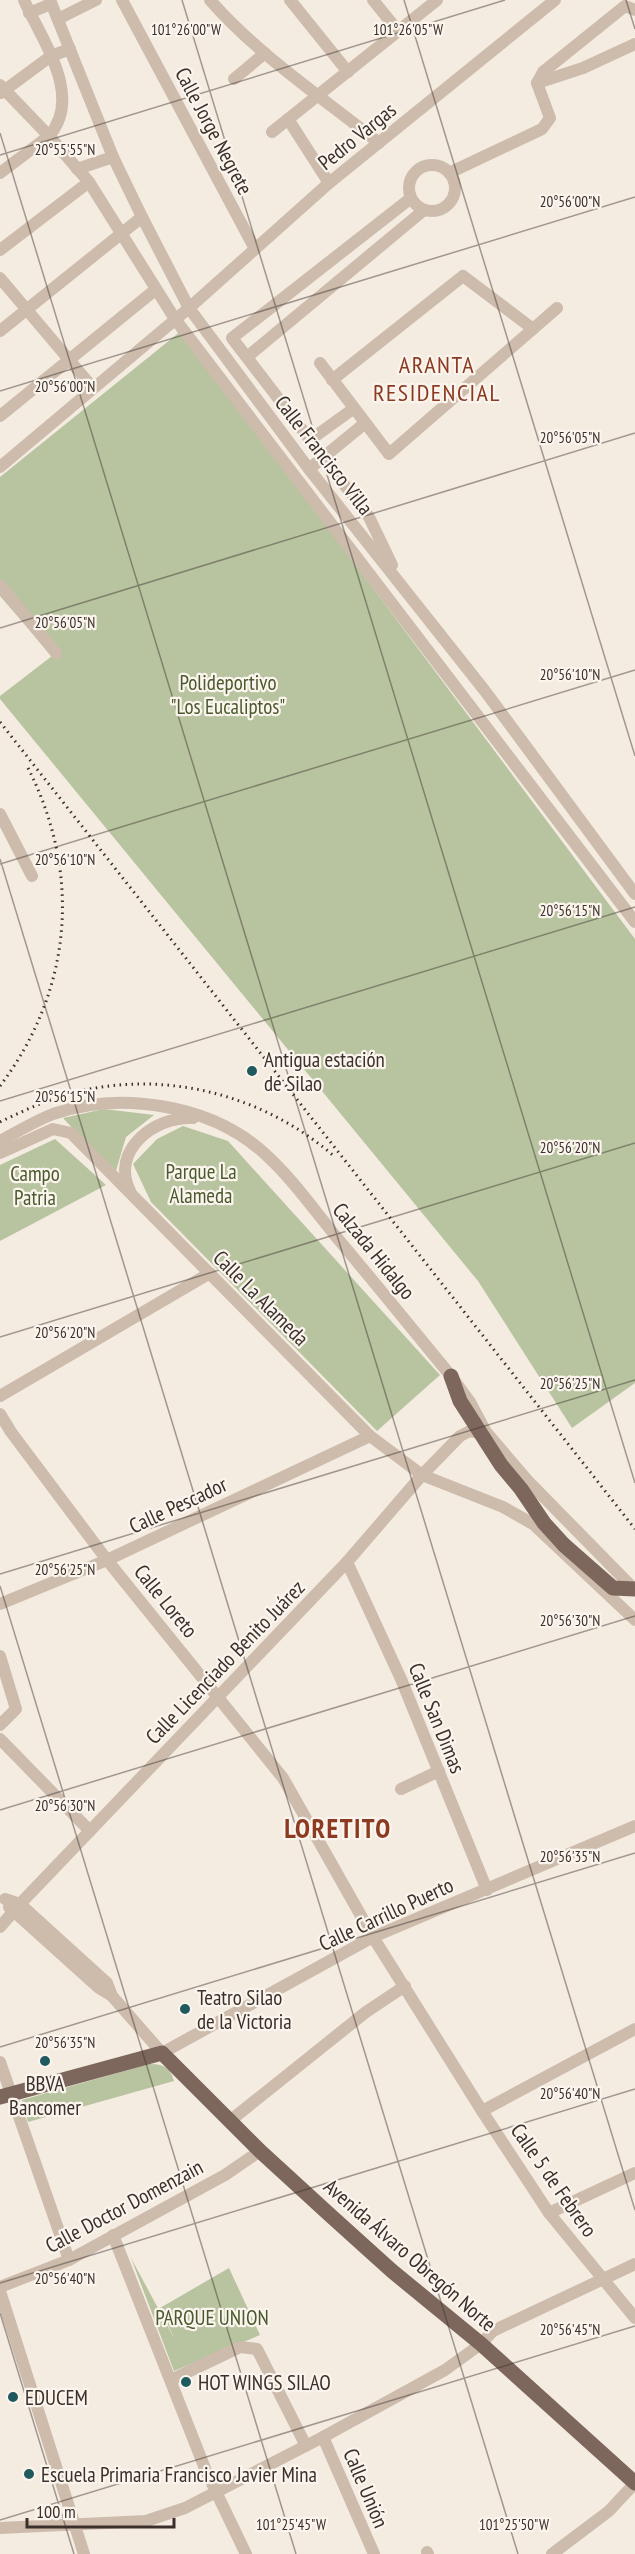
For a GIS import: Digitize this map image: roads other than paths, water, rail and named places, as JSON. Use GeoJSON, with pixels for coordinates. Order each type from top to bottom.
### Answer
{"type":"FeatureCollection","features":[{"type":"Feature","properties":{"kind":"main road"},"geometry":{"type":"LineString","coordinates":[[451,1376],[460,1401],[501,1465],[564,1549],[613,1588],[635,1590]]}},
{"type":"Feature","properties":{"kind":"main road"},"geometry":{"type":"LineString","coordinates":[[6,2095],[162,2053]]}},
{"type":"Feature","properties":{"kind":"main road","name":"Avenida Álvaro Obregón Norte"},"geometry":{"type":"LineString","coordinates":[[162,2053],[260,2151],[392,2271],[481,2344],[635,2483]]}},
{"type":"Feature","properties":{"kind":"street"},"geometry":{"type":"LineString","coordinates":[[0,173],[49,136],[61,116],[61,86],[51,56],[24,0]]}},
{"type":"Feature","properties":{"kind":"street"},"geometry":{"type":"LineString","coordinates":[[58,19],[96,0]]}},
{"type":"Feature","properties":{"kind":"street","name":"Calle Jorge Negrete"},"geometry":{"type":"LineString","coordinates":[[122,0],[255,249]]}},
{"type":"Feature","properties":{"kind":"street"},"geometry":{"type":"LineString","coordinates":[[210,0],[226,18],[265,53],[379,143]]}},
{"type":"Feature","properties":{"kind":"street"},"geometry":{"type":"LineString","coordinates":[[290,0],[348,72]]}},
{"type":"Feature","properties":{"kind":"street"},"geometry":{"type":"LineString","coordinates":[[373,0],[398,32]]}},
{"type":"Feature","properties":{"kind":"street"},"geometry":{"type":"LineString","coordinates":[[272,132],[436,0]]}},
{"type":"Feature","properties":{"kind":"street","name":"Pedro Vargas"},"geometry":{"type":"LineString","coordinates":[[0,467],[176,320],[329,183],[555,0]]}},
{"type":"Feature","properties":{"kind":"street"},"geometry":{"type":"LineString","coordinates":[[29,13],[51,2]]}},
{"type":"Feature","properties":{"kind":"street","name":"Calle Francisco Villa"},"geometry":{"type":"LineString","coordinates":[[51,2],[113,157],[189,308],[309,470],[485,691],[635,894]]}},
{"type":"Feature","properties":{"kind":"street"},"geometry":{"type":"LineString","coordinates":[[449,173],[543,129],[549,118],[537,83],[543,72],[625,6],[635,10]]}},
{"type":"Feature","properties":{"kind":"street"},"geometry":{"type":"LineString","coordinates":[[537,83],[584,68],[635,44]]}},
{"type":"Feature","properties":{"kind":"street"},"geometry":{"type":"LineString","coordinates":[[70,49],[51,56],[2,90],[49,136],[89,182],[176,320],[635,922]]}},
{"type":"Feature","properties":{"kind":"street"},"geometry":{"type":"LineString","coordinates":[[234,80],[265,53]]}},
{"type":"Feature","properties":{"kind":"street"},"geometry":{"type":"LineString","coordinates":[[61,86],[81,77]]}},
{"type":"Feature","properties":{"kind":"street"},"geometry":{"type":"LineString","coordinates":[[288,119],[329,183]]}},
{"type":"Feature","properties":{"kind":"street"},"geometry":{"type":"LineString","coordinates":[[77,169],[113,157]]}},
{"type":"Feature","properties":{"kind":"street"},"geometry":{"type":"LineString","coordinates":[[226,360],[243,352],[424,210],[442,208],[451,201],[454,183],[449,173],[433,165],[421,167],[410,180],[411,198],[424,210]]}},
{"type":"Feature","properties":{"kind":"street"},"geometry":{"type":"LineString","coordinates":[[0,250],[89,182]]}},
{"type":"Feature","properties":{"kind":"street"},"geometry":{"type":"LineString","coordinates":[[401,585],[369,517],[232,338],[411,198]]}},
{"type":"Feature","properties":{"kind":"street"},"geometry":{"type":"LineString","coordinates":[[0,331],[120,232],[142,218]]}},
{"type":"Feature","properties":{"kind":"street"},"geometry":{"type":"LineString","coordinates":[[332,380],[463,276],[533,329]]}},
{"type":"Feature","properties":{"kind":"street"},"geometry":{"type":"LineString","coordinates":[[0,278],[93,388]]}},
{"type":"Feature","properties":{"kind":"street"},"geometry":{"type":"LineString","coordinates":[[0,416],[155,290]]}},
{"type":"Feature","properties":{"kind":"street"},"geometry":{"type":"LineString","coordinates":[[320,363],[364,424],[390,454],[557,308]]}},
{"type":"Feature","properties":{"kind":"street"},"geometry":{"type":"LineString","coordinates":[[310,440],[353,409]]}},
{"type":"Feature","properties":{"kind":"street"},"geometry":{"type":"LineString","coordinates":[[309,470],[364,424]]}},
{"type":"Feature","properties":{"kind":"street"},"geometry":{"type":"LineString","coordinates":[[0,585],[56,653]]}},
{"type":"Feature","properties":{"kind":"street"},"geometry":{"type":"LineString","coordinates":[[0,814],[32,876]]}},
{"type":"Feature","properties":{"kind":"street","name":"Calzada Hidalgo"},"geometry":{"type":"LineString","coordinates":[[0,1141],[52,1115],[102,1104],[133,1104],[183,1111],[209,1119],[247,1139],[280,1170],[451,1376],[470,1402],[486,1432],[527,1480],[635,1590]]}},
{"type":"Feature","properties":{"kind":"street"},"geometry":{"type":"LineString","coordinates":[[0,1153],[53,1129],[52,1115]]}},
{"type":"Feature","properties":{"kind":"street"},"geometry":{"type":"LineString","coordinates":[[132,1196],[127,1185],[124,1167],[128,1152],[141,1138],[168,1121],[184,1118],[209,1119]]}},
{"type":"Feature","properties":{"kind":"street","name":"Calle La Alameda"},"geometry":{"type":"LineString","coordinates":[[53,1129],[71,1133],[370,1436],[422,1475],[503,1507],[532,1524],[564,1549],[635,1620]]}},
{"type":"Feature","properties":{"kind":"street"},"geometry":{"type":"LineString","coordinates":[[0,1396],[210,1273]]}},
{"type":"Feature","properties":{"kind":"street","name":"Calle Loreto"},"geometry":{"type":"LineString","coordinates":[[0,1413],[11,1432],[107,1560],[220,1697],[283,1778],[373,1937]]}},
{"type":"Feature","properties":{"kind":"street","name":"Calle Licenciado Benito Juárez"},"geometry":{"type":"LineString","coordinates":[[0,1927],[347,1562],[422,1475],[460,1436],[470,1431],[481,1433]]}},
{"type":"Feature","properties":{"kind":"street","name":"Calle Pescador"},"geometry":{"type":"LineString","coordinates":[[0,1604],[107,1560],[370,1436]]}},
{"type":"Feature","properties":{"kind":"street"},"geometry":{"type":"LineString","coordinates":[[564,1549],[571,1553],[578,1548],[583,1536]]}},
{"type":"Feature","properties":{"kind":"street","name":"Calle San Dimas"},"geometry":{"type":"LineString","coordinates":[[347,1562],[401,1679],[487,1890]]}},
{"type":"Feature","properties":{"kind":"street"},"geometry":{"type":"LineString","coordinates":[[0,1656],[16,1709],[0,1725]]}},
{"type":"Feature","properties":{"kind":"street"},"geometry":{"type":"LineString","coordinates":[[0,1739],[90,1831]]}},
{"type":"Feature","properties":{"kind":"street"},"geometry":{"type":"LineString","coordinates":[[401,1789],[439,1772]]}},
{"type":"Feature","properties":{"kind":"street","name":"Calle Carrillo Puerto"},"geometry":{"type":"LineString","coordinates":[[162,2053],[373,1937],[635,1826]]}},
{"type":"Feature","properties":{"kind":"street"},"geometry":{"type":"LineString","coordinates":[[2,1897],[99,1988],[112,1996],[162,2053]]}},
{"type":"Feature","properties":{"kind":"street","name":"Calle 5 de Febrero"},"geometry":{"type":"LineString","coordinates":[[373,1937],[482,2111],[549,2212],[635,2318]]}},
{"type":"Feature","properties":{"kind":"street"},"geometry":{"type":"LineString","coordinates":[[231,2120],[366,2012],[405,1986]]}},
{"type":"Feature","properties":{"kind":"street"},"geometry":{"type":"LineString","coordinates":[[482,2111],[635,2029]]}},
{"type":"Feature","properties":{"kind":"street"},"geometry":{"type":"LineString","coordinates":[[0,2062],[6,2095],[69,2260]]}},
{"type":"Feature","properties":{"kind":"street","name":"Calle Doctor Domenzain"},"geometry":{"type":"LineString","coordinates":[[0,2289],[69,2260],[225,2175],[260,2151]]}},
{"type":"Feature","properties":{"kind":"street"},"geometry":{"type":"LineString","coordinates":[[549,2212],[635,2173]]}},
{"type":"Feature","properties":{"kind":"street"},"geometry":{"type":"LineString","coordinates":[[113,2235],[207,2471],[246,2554]]}},
{"type":"Feature","properties":{"kind":"street"},"geometry":{"type":"LineString","coordinates":[[0,2528],[146,2521],[185,2508],[323,2437],[445,2370],[481,2344],[493,2331],[635,2264]]}},
{"type":"Feature","properties":{"kind":"street"},"geometry":{"type":"LineString","coordinates":[[0,2289],[84,2554]]}},
{"type":"Feature","properties":{"kind":"street"},"geometry":{"type":"LineString","coordinates":[[171,2380],[240,2347],[257,2349],[306,2446]]}},
{"type":"Feature","properties":{"kind":"street","name":"Calle Unión"},"geometry":{"type":"LineString","coordinates":[[323,2437],[374,2554]]}},
{"type":"Feature","properties":{"kind":"street"},"geometry":{"type":"LineString","coordinates":[[552,2554],[609,2511],[635,2483]]}},
{"type":"Feature","properties":{"kind":"railway"},"geometry":{"type":"LineString","coordinates":[[0,722],[635,1529]]}},
{"type":"Feature","properties":{"kind":"railway"},"geometry":{"type":"LineString","coordinates":[[0,1086],[24,1049],[43,1010],[55,970],[62,930],[62,889],[56,848],[45,806],[27,766]]}},
{"type":"Feature","properties":{"kind":"railway"},"geometry":{"type":"LineString","coordinates":[[0,1122],[52,1099],[85,1090],[119,1085],[152,1084],[186,1087],[218,1094],[280,1119],[309,1136],[335,1157]]}},
{"type":"Feature","properties":{"kind":"place","name":"Antigua estación de Silao"},"geometry":{"type":"Point","coordinates":[252,1071]}},
{"type":"Feature","properties":{"kind":"place","name":"Teatro Silao de la Victoria"},"geometry":{"type":"Point","coordinates":[185,2009]}},
{"type":"Feature","properties":{"kind":"place","name":"BBVA Bancomer"},"geometry":{"type":"Point","coordinates":[45,2061]}},
{"type":"Feature","properties":{"kind":"place","name":"HOT WINGS SILAO"},"geometry":{"type":"Point","coordinates":[186,2382]}},
{"type":"Feature","properties":{"kind":"place","name":"EDUCEM"},"geometry":{"type":"Point","coordinates":[13,2397]}},
{"type":"Feature","properties":{"kind":"place","name":"Escuela Primaria Francisco Javier Mina"},"geometry":{"type":"Point","coordinates":[29,2474]}},
{"type":"Feature","properties":{"kind":"district","name":"ARANTA RESIDENCIAL"},"geometry":{"type":"Point","coordinates":[437,378]}},
{"type":"Feature","properties":{"kind":"district","name":"LORETITO"},"geometry":{"type":"Point","coordinates":[338,1828]}},
{"type":"Feature","properties":{"kind":"park label","name":"Polideportivo \"Los Eucaliptos\""},"geometry":{"type":"Point","coordinates":[228,694]}},
{"type":"Feature","properties":{"kind":"park label","name":"Parque La Alameda"},"geometry":{"type":"Point","coordinates":[201,1183]}},
{"type":"Feature","properties":{"kind":"park label","name":"Campo Patria"},"geometry":{"type":"Point","coordinates":[35,1185]}},
{"type":"Feature","properties":{"kind":"park label","name":"PARQUE UNION"},"geometry":{"type":"Point","coordinates":[212,2317]}}]}
